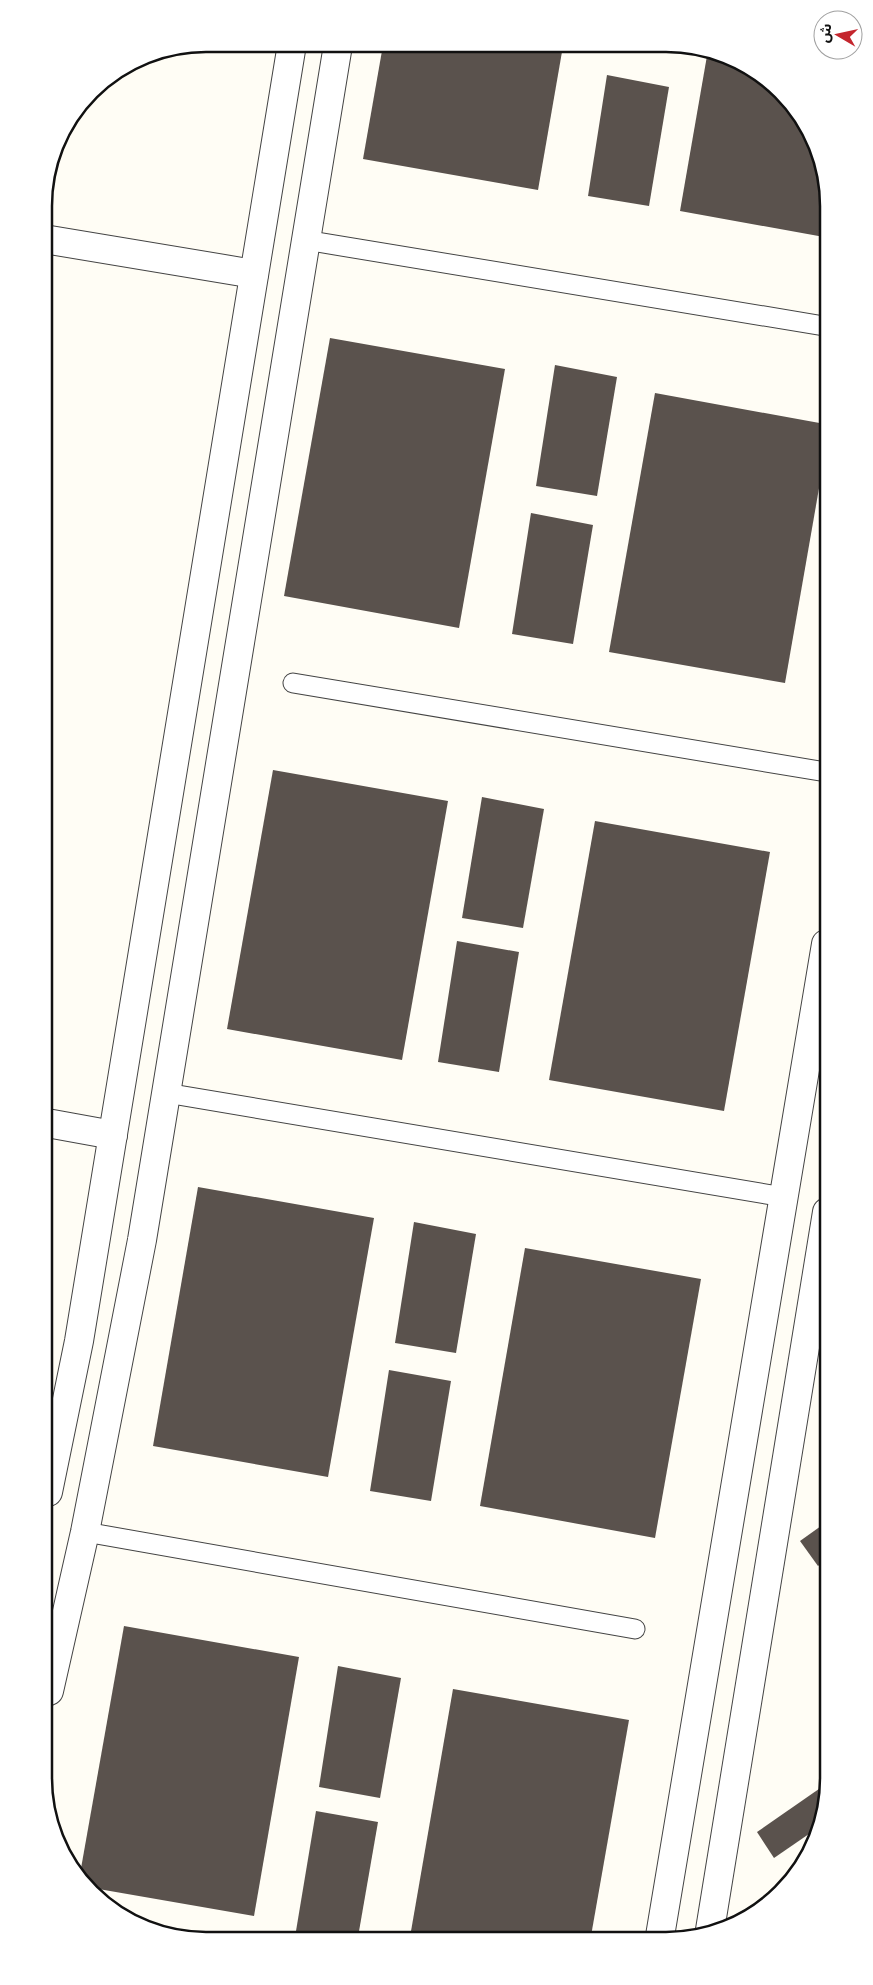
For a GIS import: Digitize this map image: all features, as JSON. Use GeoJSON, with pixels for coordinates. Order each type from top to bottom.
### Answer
{"type":"FeatureCollection","features":[{"type":"Feature","properties":{"kind":"street"},"geometry":{"type":"LineString","coordinates":[[52,1472],[79,1341],[291,53]]}},
{"type":"Feature","properties":{"kind":"street"},"geometry":{"type":"LineString","coordinates":[[52,1677],[85,1532],[138,1260],[337,53]]}},
{"type":"Feature","properties":{"kind":"street"},"geometry":{"type":"LineString","coordinates":[[53,241],[254,274]]}},
{"type":"Feature","properties":{"kind":"street"},"geometry":{"type":"LineString","coordinates":[[661,1932],[820,980]]}},
{"type":"Feature","properties":{"kind":"street"},"geometry":{"type":"LineString","coordinates":[[52,1125],[113,1134]]}},
{"type":"Feature","properties":{"kind":"street"},"geometry":{"type":"LineString","coordinates":[[711,1926],[820,1255]]}},
{"type":"Feature","properties":{"kind":"lane"},"geometry":{"type":"LineString","coordinates":[[305,240],[820,325]]}},
{"type":"Feature","properties":{"kind":"lane"},"geometry":{"type":"LineString","coordinates":[[293,683],[820,771]]}},
{"type":"Feature","properties":{"kind":"lane"},"geometry":{"type":"LineString","coordinates":[[166,1093],[784,1197]]}},
{"type":"Feature","properties":{"kind":"lane"},"geometry":{"type":"LineString","coordinates":[[85,1532],[635,1629]]}},
{"type":"Feature","properties":{"kind":"building"},"geometry":{"type":"Polygon","coordinates":[[[562,52],[538,190],[363,159],[382,53],[562,52]]]}},
{"type":"Feature","properties":{"kind":"building"},"geometry":{"type":"Polygon","coordinates":[[[707,58],[735,68],[760,84],[776,97],[800,129],[809,147],[819,186],[820,236],[680,211],[707,58]]]}},
{"type":"Feature","properties":{"kind":"building"},"geometry":{"type":"Polygon","coordinates":[[[607,75],[669,87],[649,206],[588,196],[607,75]]]}},
{"type":"Feature","properties":{"kind":"building"},"geometry":{"type":"Polygon","coordinates":[[[330,338],[505,369],[459,628],[284,596],[330,338]]]}},
{"type":"Feature","properties":{"kind":"building"},"geometry":{"type":"Polygon","coordinates":[[[555,365],[617,377],[597,496],[536,486],[555,365]]]}},
{"type":"Feature","properties":{"kind":"building"},"geometry":{"type":"Polygon","coordinates":[[[655,393],[820,423],[820,483],[785,683],[609,652],[655,393]]]}},
{"type":"Feature","properties":{"kind":"building"},"geometry":{"type":"Polygon","coordinates":[[[531,513],[593,525],[573,644],[512,634],[531,513]]]}},
{"type":"Feature","properties":{"kind":"building"},"geometry":{"type":"Polygon","coordinates":[[[273,770],[448,801],[402,1060],[227,1029],[273,770]]]}},
{"type":"Feature","properties":{"kind":"building"},"geometry":{"type":"Polygon","coordinates":[[[482,797],[544,809],[523,928],[462,918],[482,797]]]}},
{"type":"Feature","properties":{"kind":"building"},"geometry":{"type":"Polygon","coordinates":[[[595,821],[770,852],[724,1111],[549,1080],[595,821]]]}},
{"type":"Feature","properties":{"kind":"building"},"geometry":{"type":"Polygon","coordinates":[[[457,941],[519,952],[499,1072],[438,1062],[457,941]]]}},
{"type":"Feature","properties":{"kind":"building"},"geometry":{"type":"Polygon","coordinates":[[[198,1187],[374,1218],[328,1477],[153,1446],[198,1187]]]}},
{"type":"Feature","properties":{"kind":"building"},"geometry":{"type":"Polygon","coordinates":[[[414,1222],[476,1234],[456,1353],[395,1343],[414,1222]]]}},
{"type":"Feature","properties":{"kind":"building"},"geometry":{"type":"Polygon","coordinates":[[[525,1248],[701,1279],[655,1538],[480,1506],[525,1248]]]}},
{"type":"Feature","properties":{"kind":"building"},"geometry":{"type":"Polygon","coordinates":[[[389,1370],[451,1381],[431,1501],[370,1491],[389,1370]]]}},
{"type":"Feature","properties":{"kind":"building"},"geometry":{"type":"Polygon","coordinates":[[[820,1527],[820,1564],[818,1566],[800,1541],[820,1527]]]}},
{"type":"Feature","properties":{"kind":"building"},"geometry":{"type":"Polygon","coordinates":[[[124,1626],[299,1657],[254,1916],[98,1889],[81,1868],[124,1626]]]}},
{"type":"Feature","properties":{"kind":"building"},"geometry":{"type":"Polygon","coordinates":[[[338,1666],[401,1678],[380,1798],[319,1787],[338,1666]]]}},
{"type":"Feature","properties":{"kind":"building"},"geometry":{"type":"Polygon","coordinates":[[[453,1689],[629,1720],[592,1932],[411,1932],[453,1689]]]}},
{"type":"Feature","properties":{"kind":"building"},"geometry":{"type":"Polygon","coordinates":[[[820,1788],[818,1809],[810,1833],[774,1858],[757,1832],[820,1788]]]}},
{"type":"Feature","properties":{"kind":"building"},"geometry":{"type":"Polygon","coordinates":[[[316,1811],[378,1822],[359,1932],[296,1931],[316,1811]]]}}]}
